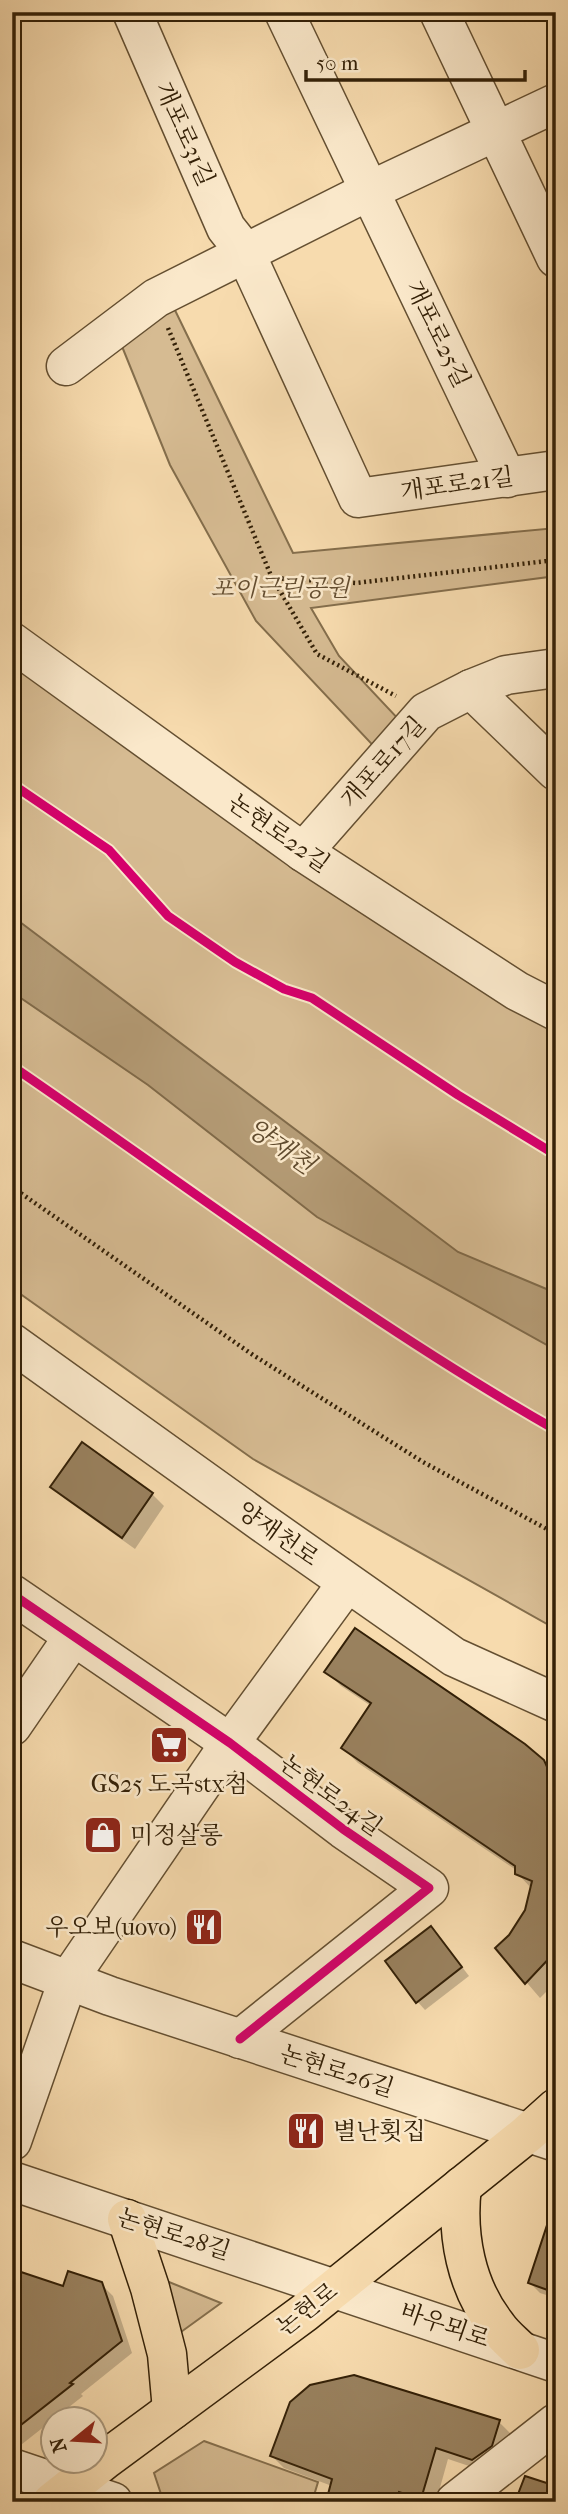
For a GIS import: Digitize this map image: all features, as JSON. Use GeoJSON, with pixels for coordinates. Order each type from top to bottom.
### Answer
{"type":"FeatureCollection","features":[{"type":"Feature","properties":{"kind":"main road","name":"논현로"},"geometry":{"type":"LineString","coordinates":[[61,2495],[335,2288],[461,2186],[542,2138],[556,2108]]}},
{"type":"Feature","properties":{"kind":"main road"},"geometry":{"type":"LineString","coordinates":[[461,2186],[459,2210],[462,2251],[480,2299],[497,2327],[520,2350]]}},
{"type":"Feature","properties":{"kind":"main road"},"geometry":{"type":"LineString","coordinates":[[127,2219],[150,2288],[167,2354],[172,2410]]}},
{"type":"Feature","properties":{"kind":"street","name":"개포로31길"},"geometry":{"type":"LineString","coordinates":[[132,12],[226,228],[245,252]]}},
{"type":"Feature","properties":{"kind":"street"},"geometry":{"type":"LineString","coordinates":[[284,12],[369,191]]}},
{"type":"Feature","properties":{"kind":"street"},"geometry":{"type":"LineString","coordinates":[[439,12],[556,258]]}},
{"type":"Feature","properties":{"kind":"street"},"geometry":{"type":"LineString","coordinates":[[65,366],[156,298],[369,191],[556,103]]}},
{"type":"Feature","properties":{"kind":"street","name":"개포로25길"},"geometry":{"type":"LineString","coordinates":[[369,191],[507,478]]}},
{"type":"Feature","properties":{"kind":"street","name":"개포로21길"},"geometry":{"type":"LineString","coordinates":[[245,252],[358,498],[556,470]]}},
{"type":"Feature","properties":{"kind":"street","name":"논현로22길"},"geometry":{"type":"LineString","coordinates":[[12,642],[303,852],[517,991],[556,1011]]}},
{"type":"Feature","properties":{"kind":"street","name":"개포로17길"},"geometry":{"type":"LineString","coordinates":[[303,852],[426,712],[506,674],[556,668]]}},
{"type":"Feature","properties":{"kind":"street"},"geometry":{"type":"LineString","coordinates":[[471,689],[556,771]]}},
{"type":"Feature","properties":{"kind":"street","name":"양재천로"},"geometry":{"type":"LineString","coordinates":[[12,1343],[454,1657],[556,1703]]}},
{"type":"Feature","properties":{"kind":"street"},"geometry":{"type":"LineString","coordinates":[[12,2141],[68,1980],[230,1743],[347,1583]]}},
{"type":"Feature","properties":{"kind":"street","name":"논현로24길"},"geometry":{"type":"LineString","coordinates":[[12,1594],[230,1743],[343,1829],[429,1888],[240,2039]]}},
{"type":"Feature","properties":{"kind":"street"},"geometry":{"type":"LineString","coordinates":[[12,1726],[73,1637]]}},
{"type":"Feature","properties":{"kind":"street","name":"논현로26길"},"geometry":{"type":"LineString","coordinates":[[12,1959],[240,2039],[542,2138]]}},
{"type":"Feature","properties":{"kind":"street","name":"논현로28길"},"geometry":{"type":"LineString","coordinates":[[12,2181],[335,2288]]}},
{"type":"Feature","properties":{"kind":"street","name":"바우뫼로"},"geometry":{"type":"LineString","coordinates":[[335,2288],[556,2363]]}},
{"type":"Feature","properties":{"kind":"street"},"geometry":{"type":"LineString","coordinates":[[455,2502],[556,2423]]}},
{"type":"Feature","properties":{"kind":"street"},"geometry":{"type":"LineString","coordinates":[[12,2468],[61,2495],[113,2502]]}},
{"type":"Feature","properties":{"kind":"path"},"geometry":{"type":"LineString","coordinates":[[156,298],[272,578],[317,654],[426,712]]}},
{"type":"Feature","properties":{"kind":"path"},"geometry":{"type":"LineString","coordinates":[[272,578],[356,583],[556,561]]}},
{"type":"Feature","properties":{"kind":"path"},"geometry":{"type":"LineString","coordinates":[[12,1187],[253,1355],[423,1462],[556,1534]]}},
{"type":"Feature","properties":{"kind":"green space","name":"포이근린공원"},"geometry":{"type":"Polygon","coordinates":[[[171,302],[293,553],[556,528],[556,576],[311,608],[339,656],[403,724],[382,755],[256,621],[170,465],[119,339],[171,302]]]}},
{"type":"Feature","properties":{"kind":"green space"},"geometry":{"type":"Polygon","coordinates":[[[12,664],[556,1022],[556,1629],[253,1459],[12,1288],[12,664]]]}},
{"type":"Feature","properties":{"kind":"green space"},"geometry":{"type":"Polygon","coordinates":[[[164,2280],[221,2303],[181,2332],[164,2280]]]}},
{"type":"Feature","properties":{"kind":"green space"},"geometry":{"type":"Polygon","coordinates":[[[204,2441],[318,2482],[312,2502],[163,2500],[154,2473],[204,2441]]]}},
{"type":"Feature","properties":{"kind":"water","name":"양재천"},"geometry":{"type":"Polygon","coordinates":[[[12,916],[458,1252],[556,1293],[556,1350],[317,1217],[148,1085],[12,992],[12,916]]]}},
{"type":"Feature","properties":{"kind":"building"},"geometry":{"type":"Polygon","coordinates":[[[82,1442],[153,1493],[122,1538],[50,1487],[82,1442]]]}},
{"type":"Feature","properties":{"kind":"building"},"geometry":{"type":"Polygon","coordinates":[[[355,1628],[525,1744],[544,1760],[556,1787],[556,1951],[525,1984],[495,1948],[509,1935],[525,1910],[532,1881],[515,1874],[515,1866],[341,1748],[371,1703],[324,1672],[355,1628]]]}},
{"type":"Feature","properties":{"kind":"building"},"geometry":{"type":"Polygon","coordinates":[[[431,1926],[462,1967],[416,2003],[385,1961],[431,1926]]]}},
{"type":"Feature","properties":{"kind":"building"},"geometry":{"type":"Polygon","coordinates":[[[551,2213],[556,2214],[556,2293],[528,2283],[551,2213]]]}},
{"type":"Feature","properties":{"kind":"building"},"geometry":{"type":"Polygon","coordinates":[[[12,2269],[63,2286],[68,2271],[102,2282],[122,2341],[45,2406],[38,2406],[38,2412],[12,2432],[12,2269]]]}},
{"type":"Feature","properties":{"kind":"building"},"geometry":{"type":"Polygon","coordinates":[[[354,2375],[500,2420],[492,2446],[472,2460],[436,2448],[421,2499],[399,2492],[397,2502],[326,2502],[332,2479],[270,2456],[290,2402],[310,2385],[354,2375]]]}},
{"type":"Feature","properties":{"kind":"building"},"geometry":{"type":"Polygon","coordinates":[[[525,2476],[556,2486],[556,2502],[515,2502],[525,2476]]]}},
{"type":"Feature","properties":{"kind":"cycle path"},"geometry":{"type":"LineString","coordinates":[[12,784],[109,850],[168,916],[235,962],[284,989],[312,998],[458,1095],[556,1155]]}},
{"type":"Feature","properties":{"kind":"cycle path"},"geometry":{"type":"LineString","coordinates":[[12,1066],[348,1300],[416,1345],[556,1430]]}},
{"type":"Feature","properties":{"kind":"cycle path"},"geometry":{"type":"LineString","coordinates":[[12,1594],[230,1743],[343,1829],[429,1888],[240,2039]]}},
{"type":"Feature","properties":{"kind":"place","name":"GS25 도곡stx점"},"geometry":{"type":"Point","coordinates":[169,1745]}},
{"type":"Feature","properties":{"kind":"place","name":"미정살롱"},"geometry":{"type":"Point","coordinates":[103,1835]}},
{"type":"Feature","properties":{"kind":"place","name":"우오보(uovo)"},"geometry":{"type":"Point","coordinates":[204,1927]}},
{"type":"Feature","properties":{"kind":"place","name":"별난횟집"},"geometry":{"type":"Point","coordinates":[306,2131]}}]}
